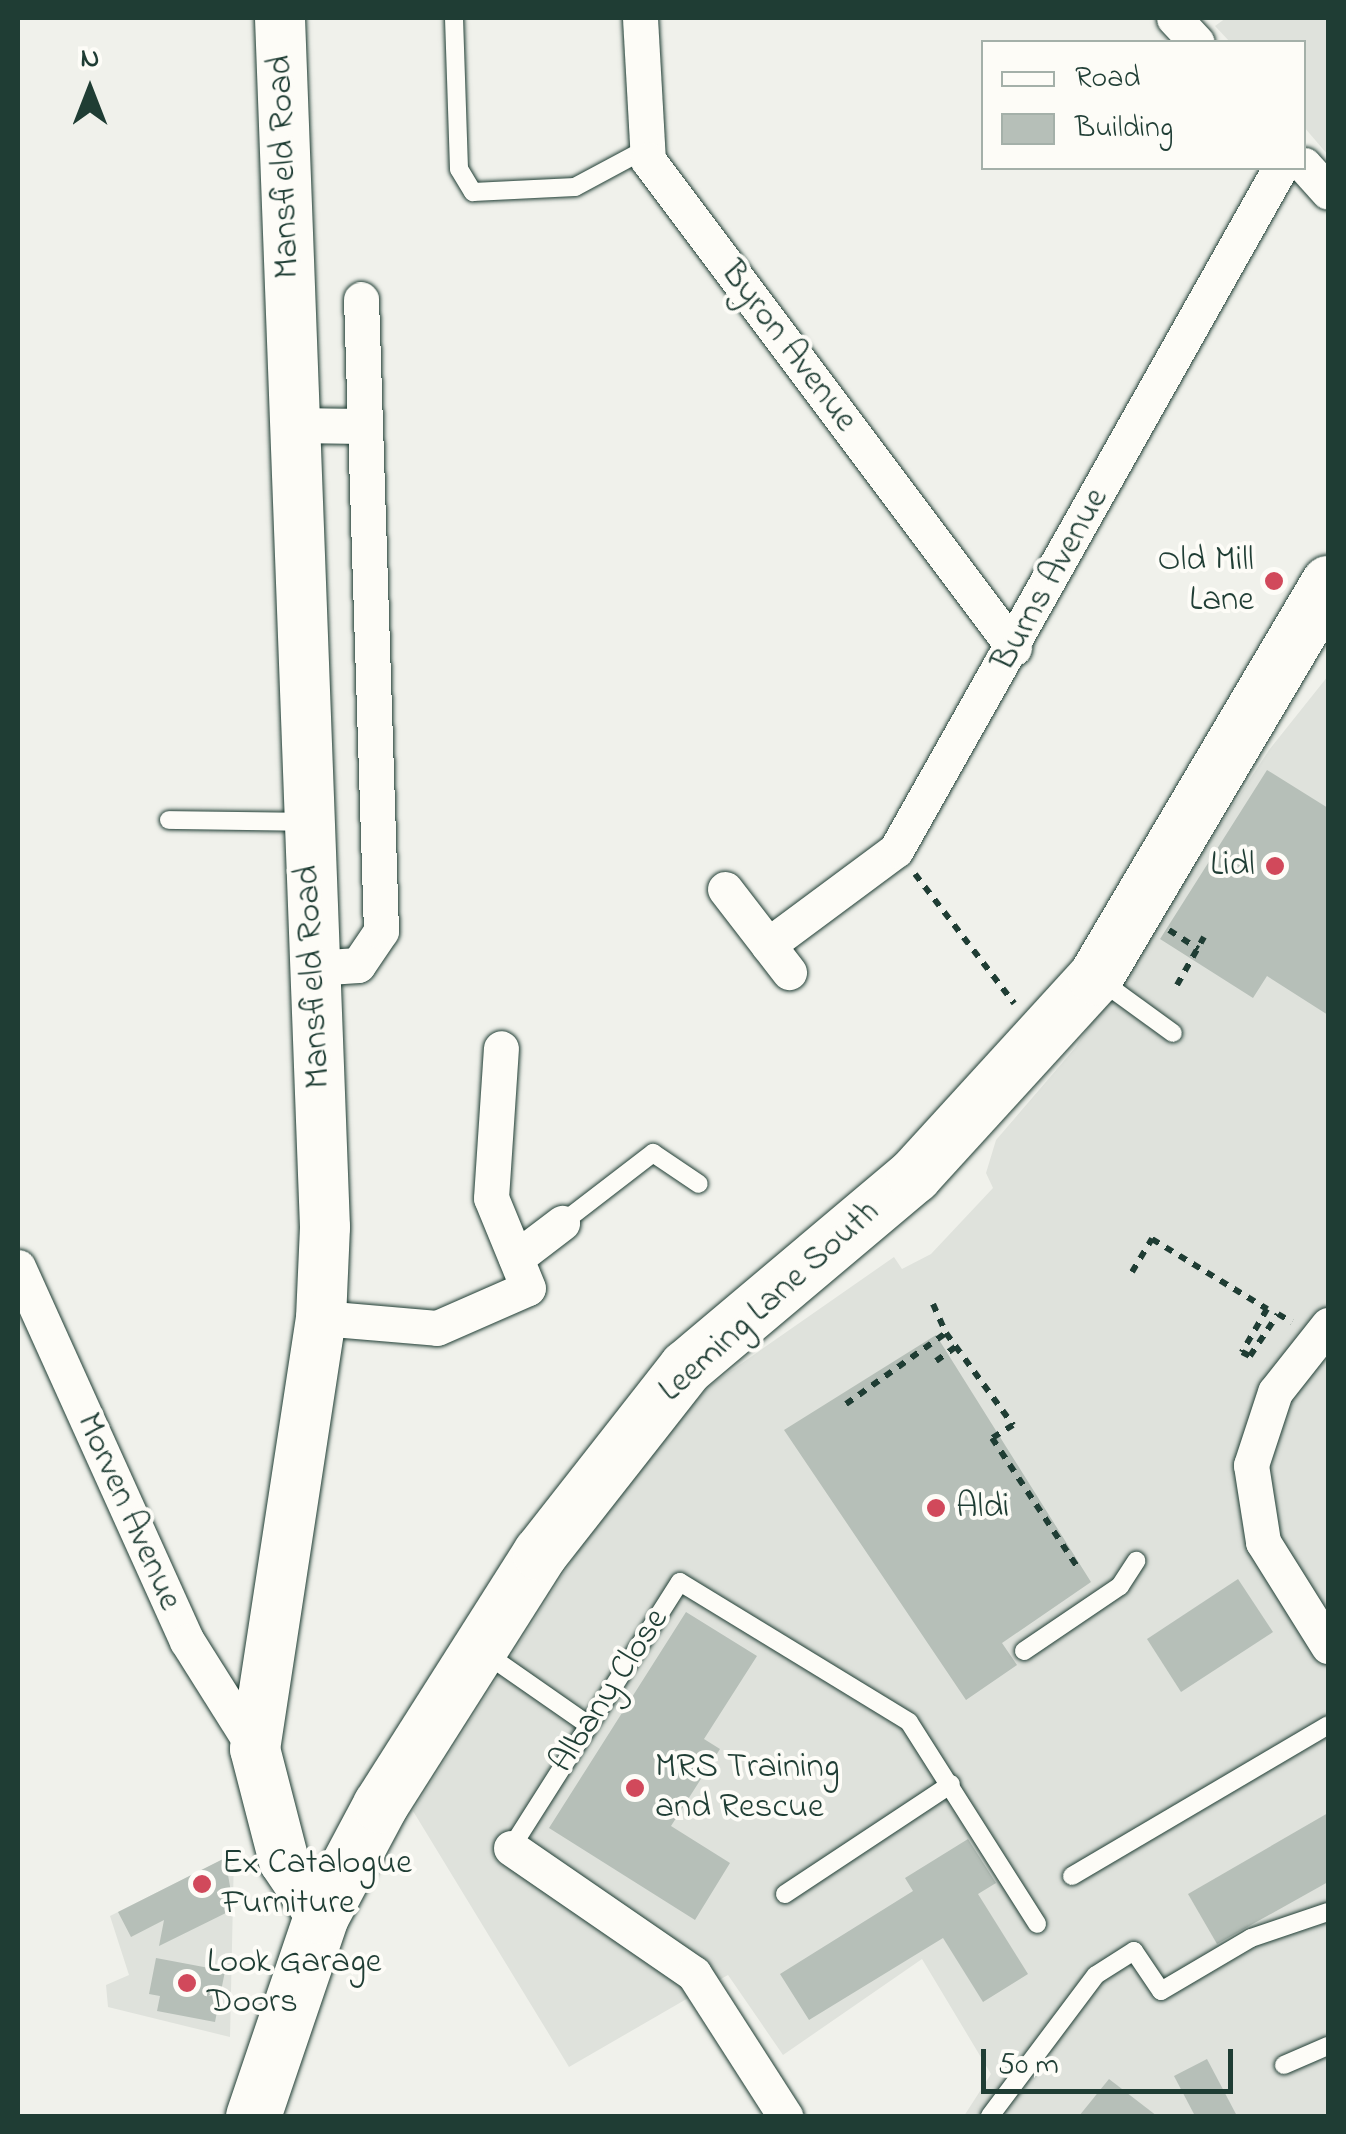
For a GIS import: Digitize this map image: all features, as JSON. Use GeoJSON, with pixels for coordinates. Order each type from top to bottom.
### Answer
{"type":"FeatureCollection","features":[{"type":"Feature","properties":{"kind":"highway","name":"Leeming Lane South"},"geometry":{"type":"LineString","coordinates":[[254,2116],[322,1916],[476,1646],[602,1464],[686,1367],[914,1175],[1095,977],[1328,584]]}},
{"type":"Feature","properties":{"kind":"main road","name":"Mansfield Road"},"geometry":{"type":"LineString","coordinates":[[280,18],[313,968],[321,1318],[255,1749],[284,1861],[322,1916]]}},
{"type":"Feature","properties":{"kind":"street"},"geometry":{"type":"LineString","coordinates":[[640,18],[644,150]]}},
{"type":"Feature","properties":{"kind":"street"},"geometry":{"type":"LineString","coordinates":[[1174,18],[1194,40]]}},
{"type":"Feature","properties":{"kind":"street","name":"Byron Avenue"},"geometry":{"type":"LineString","coordinates":[[644,150],[1014,648]]}},
{"type":"Feature","properties":{"kind":"street"},"geometry":{"type":"LineString","coordinates":[[1306,166],[1328,192]]}},
{"type":"Feature","properties":{"kind":"street","name":"Burns Avenue"},"geometry":{"type":"LineString","coordinates":[[725,889],[778,958],[896,850],[1014,648],[1279,170]]}},
{"type":"Feature","properties":{"kind":"street"},"geometry":{"type":"LineString","coordinates":[[313,968],[358,965],[381,931],[361,299]]}},
{"type":"Feature","properties":{"kind":"street"},"geometry":{"type":"LineString","coordinates":[[293,425],[364,426]]}},
{"type":"Feature","properties":{"kind":"street"},"geometry":{"type":"LineString","coordinates":[[321,1318],[437,1328],[528,1288],[492,1198],[500,1048]]}},
{"type":"Feature","properties":{"kind":"street"},"geometry":{"type":"LineString","coordinates":[[516,1258],[562,1223]]}},
{"type":"Feature","properties":{"kind":"street","name":"Morven Avenue"},"geometry":{"type":"LineString","coordinates":[[18,1267],[187,1642],[255,1749]]}},
{"type":"Feature","properties":{"kind":"street"},"geometry":{"type":"LineString","coordinates":[[1324,1331],[1275,1392],[1251,1465],[1263,1542],[1328,1646]]}},
{"type":"Feature","properties":{"kind":"street","name":"Albany Close"},"geometry":{"type":"LineString","coordinates":[[511,1848],[694,1974],[785,2116]]}},
{"type":"Feature","properties":{"kind":"lane"},"geometry":{"type":"LineString","coordinates":[[454,18],[458,169],[473,192],[575,187],[644,150]]}},
{"type":"Feature","properties":{"kind":"lane"},"geometry":{"type":"LineString","coordinates":[[169,820],[306,822]]}},
{"type":"Feature","properties":{"kind":"lane"},"geometry":{"type":"LineString","coordinates":[[1095,977],[1172,1032]]}},
{"type":"Feature","properties":{"kind":"lane"},"geometry":{"type":"LineString","coordinates":[[562,1223],[653,1152],[699,1184]]}},
{"type":"Feature","properties":{"kind":"lane"},"geometry":{"type":"LineString","coordinates":[[1024,1651],[1120,1586],[1136,1561]]}},
{"type":"Feature","properties":{"kind":"lane","name":"Albany Close"},"geometry":{"type":"LineString","coordinates":[[511,1848],[680,1582],[910,1722],[1037,1924]]}},
{"type":"Feature","properties":{"kind":"lane"},"geometry":{"type":"LineString","coordinates":[[476,1646],[587,1724]]}},
{"type":"Feature","properties":{"kind":"lane"},"geometry":{"type":"LineString","coordinates":[[1072,1876],[1328,1725]]}},
{"type":"Feature","properties":{"kind":"lane"},"geometry":{"type":"LineString","coordinates":[[784,1894],[952,1784]]}},
{"type":"Feature","properties":{"kind":"lane"},"geometry":{"type":"LineString","coordinates":[[990,2116],[1096,1975],[1134,1951],[1161,1990],[1251,1938],[1328,1912]]}},
{"type":"Feature","properties":{"kind":"lane"},"geometry":{"type":"LineString","coordinates":[[1284,2066],[1328,2046]]}},
{"type":"Feature","properties":{"kind":"path"},"geometry":{"type":"LineString","coordinates":[[896,850],[1014,1002]]}},
{"type":"Feature","properties":{"kind":"path"},"geometry":{"type":"LineString","coordinates":[[1177,985],[1204,937]]}},
{"type":"Feature","properties":{"kind":"path"},"geometry":{"type":"LineString","coordinates":[[1132,1272],[1152,1239],[1266,1308],[1242,1352],[1250,1356],[1278,1314],[1324,1331]]}},
{"type":"Feature","properties":{"kind":"path"},"geometry":{"type":"LineString","coordinates":[[933,1304],[946,1333],[1013,1424],[992,1438],[1078,1568]]}},
{"type":"Feature","properties":{"kind":"path"},"geometry":{"type":"LineString","coordinates":[[846,1404],[946,1333]]}},
{"type":"Feature","properties":{"kind":"path"},"geometry":{"type":"LineString","coordinates":[[936,1361],[956,1346]]}},
{"type":"Feature","properties":{"kind":"shaded area"},"geometry":{"type":"Polygon","coordinates":[[[1226,18],[1328,18],[1328,155],[1306,129],[1306,40],[1228,40],[1215,26],[1226,18]]]}},
{"type":"Feature","properties":{"kind":"shaded area"},"geometry":{"type":"Polygon","coordinates":[[[1328,676],[1328,2116],[964,2116],[991,2074],[922,1959],[783,2055],[728,1975],[569,2067],[413,1811],[623,1480],[709,1386],[894,1257],[902,1269],[931,1254],[993,1188],[986,1173],[996,1140],[1075,1048],[1269,750],[1328,676]]]}},
{"type":"Feature","properties":{"kind":"shaded area"},"geometry":{"type":"Polygon","coordinates":[[[234,1854],[230,2037],[108,2007],[106,1985],[129,1975],[110,1916],[234,1854]]]}},
{"type":"Feature","properties":{"kind":"building","name":"Lidl"},"geometry":{"type":"Polygon","coordinates":[[[1267,770],[1328,808],[1328,1015],[1267,976],[1253,998],[1160,939],[1267,770]]]}},
{"type":"Feature","properties":{"kind":"building","name":"Aldi"},"geometry":{"type":"Polygon","coordinates":[[[936,1335],[1091,1582],[1002,1643],[1017,1665],[966,1700],[784,1430],[936,1335]]]}},
{"type":"Feature","properties":{"kind":"building"},"geometry":{"type":"Polygon","coordinates":[[[1238,1579],[1273,1632],[1181,1692],[1147,1639],[1238,1579]]]}},
{"type":"Feature","properties":{"kind":"building","name":"MRS Training and Rescue"},"geometry":{"type":"Polygon","coordinates":[[[686,1612],[757,1656],[704,1739],[720,1749],[671,1826],[730,1863],[695,1920],[549,1828],[686,1612]]]}},
{"type":"Feature","properties":{"kind":"building"},"geometry":{"type":"Polygon","coordinates":[[[1328,1813],[1328,1882],[1217,1944],[1188,1894],[1328,1813]]]}},
{"type":"Feature","properties":{"kind":"building"},"geometry":{"type":"Polygon","coordinates":[[[968,1839],[996,1883],[978,1894],[1028,1974],[983,2002],[943,1938],[809,2020],[780,1974],[913,1891],[905,1878],[968,1839]]]}},
{"type":"Feature","properties":{"kind":"building","name":"Ex Catalogue Furniture"},"geometry":{"type":"Polygon","coordinates":[[[225,1858],[234,1909],[159,1946],[164,1920],[131,1937],[118,1912],[225,1858]]]}},
{"type":"Feature","properties":{"kind":"building","name":"Look Garage Doors"},"geometry":{"type":"Polygon","coordinates":[[[156,1958],[225,1971],[215,2022],[157,2011],[160,1996],[149,1994],[156,1958]]]}},
{"type":"Feature","properties":{"kind":"building"},"geometry":{"type":"Polygon","coordinates":[[[1207,2059],[1237,2116],[1195,2116],[1174,2076],[1207,2059]]]}},
{"type":"Feature","properties":{"kind":"building"},"geometry":{"type":"Polygon","coordinates":[[[1109,2079],[1157,2116],[1079,2116],[1109,2079]]]}},
{"type":"Feature","properties":{"kind":"place","name":"Old Mill Lane"},"geometry":{"type":"Point","coordinates":[1274,581]}},
{"type":"Feature","properties":{"kind":"place","name":"Lidl"},"geometry":{"type":"Point","coordinates":[1275,866]}},
{"type":"Feature","properties":{"kind":"place","name":"Aldi"},"geometry":{"type":"Point","coordinates":[936,1508]}},
{"type":"Feature","properties":{"kind":"place","name":"MRS Training and Rescue"},"geometry":{"type":"Point","coordinates":[635,1788]}},
{"type":"Feature","properties":{"kind":"place","name":"Ex Catalogue Furniture"},"geometry":{"type":"Point","coordinates":[202,1884]}},
{"type":"Feature","properties":{"kind":"place","name":"Look Garage Doors"},"geometry":{"type":"Point","coordinates":[187,1983]}}]}
